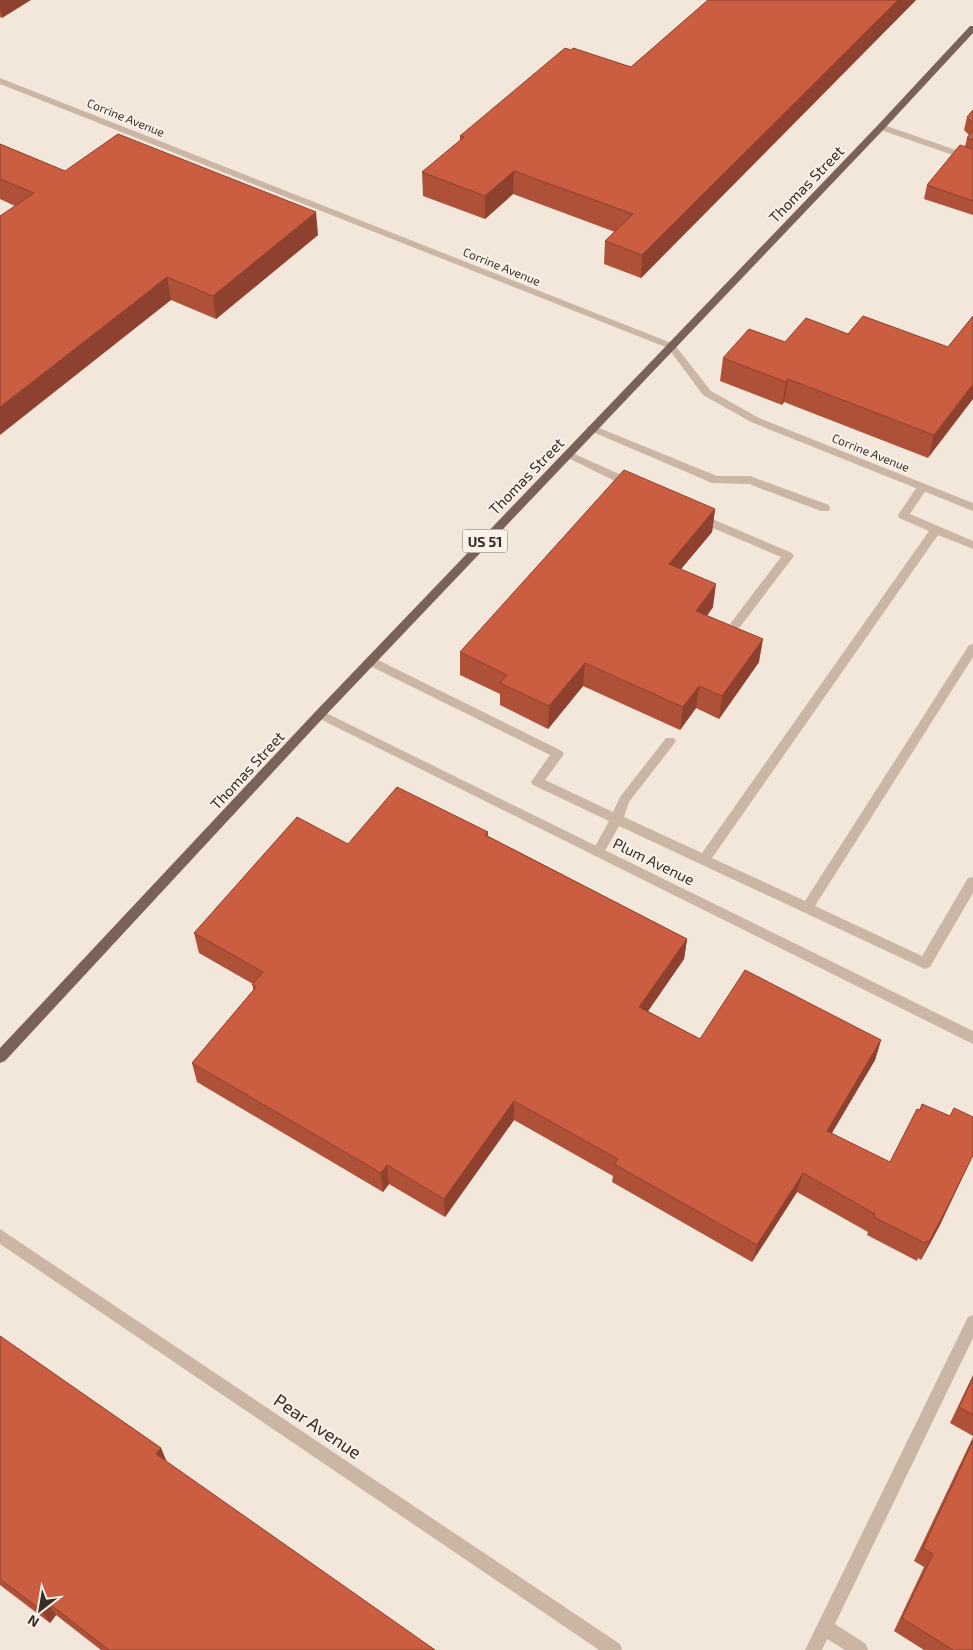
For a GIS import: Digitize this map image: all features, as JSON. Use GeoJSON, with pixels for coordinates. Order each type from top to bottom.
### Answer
{"type":"FeatureCollection","features":[{"type":"Feature","properties":{"kind":"main road","name":"Thomas Street"},"geometry":{"type":"LineString","coordinates":[[0,1057],[370,661],[881,127],[973,28]]}},
{"type":"Feature","properties":{"kind":"street","name":"Corrine Avenue"},"geometry":{"type":"LineString","coordinates":[[0,81],[671,346],[707,393],[755,420],[973,507]]}},
{"type":"Feature","properties":{"kind":"street"},"geometry":{"type":"LineString","coordinates":[[881,127],[973,159]]}},
{"type":"Feature","properties":{"kind":"street"},"geometry":{"type":"LineString","coordinates":[[592,428],[716,480],[750,480],[825,508]]}},
{"type":"Feature","properties":{"kind":"street"},"geometry":{"type":"LineString","coordinates":[[568,454],[640,488]]}},
{"type":"Feature","properties":{"kind":"street"},"geometry":{"type":"LineString","coordinates":[[923,487],[903,515],[973,545]]}},
{"type":"Feature","properties":{"kind":"street"},"geometry":{"type":"LineString","coordinates":[[691,513],[788,556],[736,624]]}},
{"type":"Feature","properties":{"kind":"street"},"geometry":{"type":"LineString","coordinates":[[704,860],[936,530]]}},
{"type":"Feature","properties":{"kind":"street"},"geometry":{"type":"LineString","coordinates":[[807,908],[973,648]]}},
{"type":"Feature","properties":{"kind":"street"},"geometry":{"type":"LineString","coordinates":[[370,661],[558,754],[537,782],[926,963],[973,882]]}},
{"type":"Feature","properties":{"kind":"street","name":"Plum Avenue"},"geometry":{"type":"LineString","coordinates":[[320,714],[973,1038]]}},
{"type":"Feature","properties":{"kind":"street"},"geometry":{"type":"LineString","coordinates":[[598,852],[617,819],[624,800],[670,741]]}},
{"type":"Feature","properties":{"kind":"street","name":"Pear Avenue"},"geometry":{"type":"LineString","coordinates":[[0,1236],[614,1650]]}},
{"type":"Feature","properties":{"kind":"street"},"geometry":{"type":"LineString","coordinates":[[813,1650],[973,1322]]}},
{"type":"Feature","properties":{"kind":"street"},"geometry":{"type":"LineString","coordinates":[[824,1627],[860,1650]]}},
{"type":"Feature","properties":{"kind":"building"},"geometry":{"type":"Polygon","coordinates":[[[708,0],[898,0],[642,255],[605,241],[633,214],[514,171],[485,196],[422,172],[464,137],[460,136],[565,48],[571,50],[573,48],[631,67],[708,0]]]}},
{"type":"Feature","properties":{"kind":"building"},"geometry":{"type":"Polygon","coordinates":[[[973,110],[973,123],[967,117],[973,110]]]}},
{"type":"Feature","properties":{"kind":"building"},"geometry":{"type":"Polygon","coordinates":[[[973,130],[973,140],[967,138],[973,130]]]}},
{"type":"Feature","properties":{"kind":"building"},"geometry":{"type":"Polygon","coordinates":[[[118,134],[316,212],[213,296],[167,277],[0,407],[0,216],[34,193],[0,179],[0,144],[65,171],[118,134]]]}},
{"type":"Feature","properties":{"kind":"building"},"geometry":{"type":"Polygon","coordinates":[[[960,145],[973,149],[973,201],[927,185],[960,145]]]}},
{"type":"Feature","properties":{"kind":"building"},"geometry":{"type":"Polygon","coordinates":[[[863,316],[948,347],[973,316],[973,384],[934,435],[788,379],[786,382],[723,358],[749,329],[785,342],[806,318],[848,334],[863,316]]]}},
{"type":"Feature","properties":{"kind":"building"},"geometry":{"type":"Polygon","coordinates":[[[624,470],[715,509],[669,564],[716,584],[696,611],[763,639],[722,696],[699,686],[683,707],[585,663],[549,706],[500,683],[507,675],[460,652],[624,470]]]}},
{"type":"Feature","properties":{"kind":"building"},"geometry":{"type":"Polygon","coordinates":[[[397,787],[488,832],[485,835],[687,939],[639,1007],[700,1039],[745,970],[881,1040],[827,1131],[890,1162],[917,1109],[920,1110],[922,1104],[950,1116],[954,1108],[973,1117],[973,1155],[929,1242],[926,1241],[925,1243],[874,1217],[875,1214],[803,1173],[757,1245],[614,1164],[618,1159],[514,1101],[444,1199],[387,1165],[381,1173],[192,1063],[256,987],[252,985],[263,972],[194,933],[297,817],[348,844],[397,787]]]}},
{"type":"Feature","properties":{"kind":"building"},"geometry":{"type":"Polygon","coordinates":[[[0,1336],[161,1448],[156,1454],[435,1650],[109,1650],[47,1602],[41,1610],[0,1579],[0,1336]]]}},
{"type":"Feature","properties":{"kind":"building"},"geometry":{"type":"Polygon","coordinates":[[[973,1378],[973,1415],[959,1407],[973,1378]]]}},
{"type":"Feature","properties":{"kind":"building"},"geometry":{"type":"Polygon","coordinates":[[[973,1441],[973,1650],[953,1650],[902,1618],[933,1554],[923,1548],[973,1441]]]}}]}
